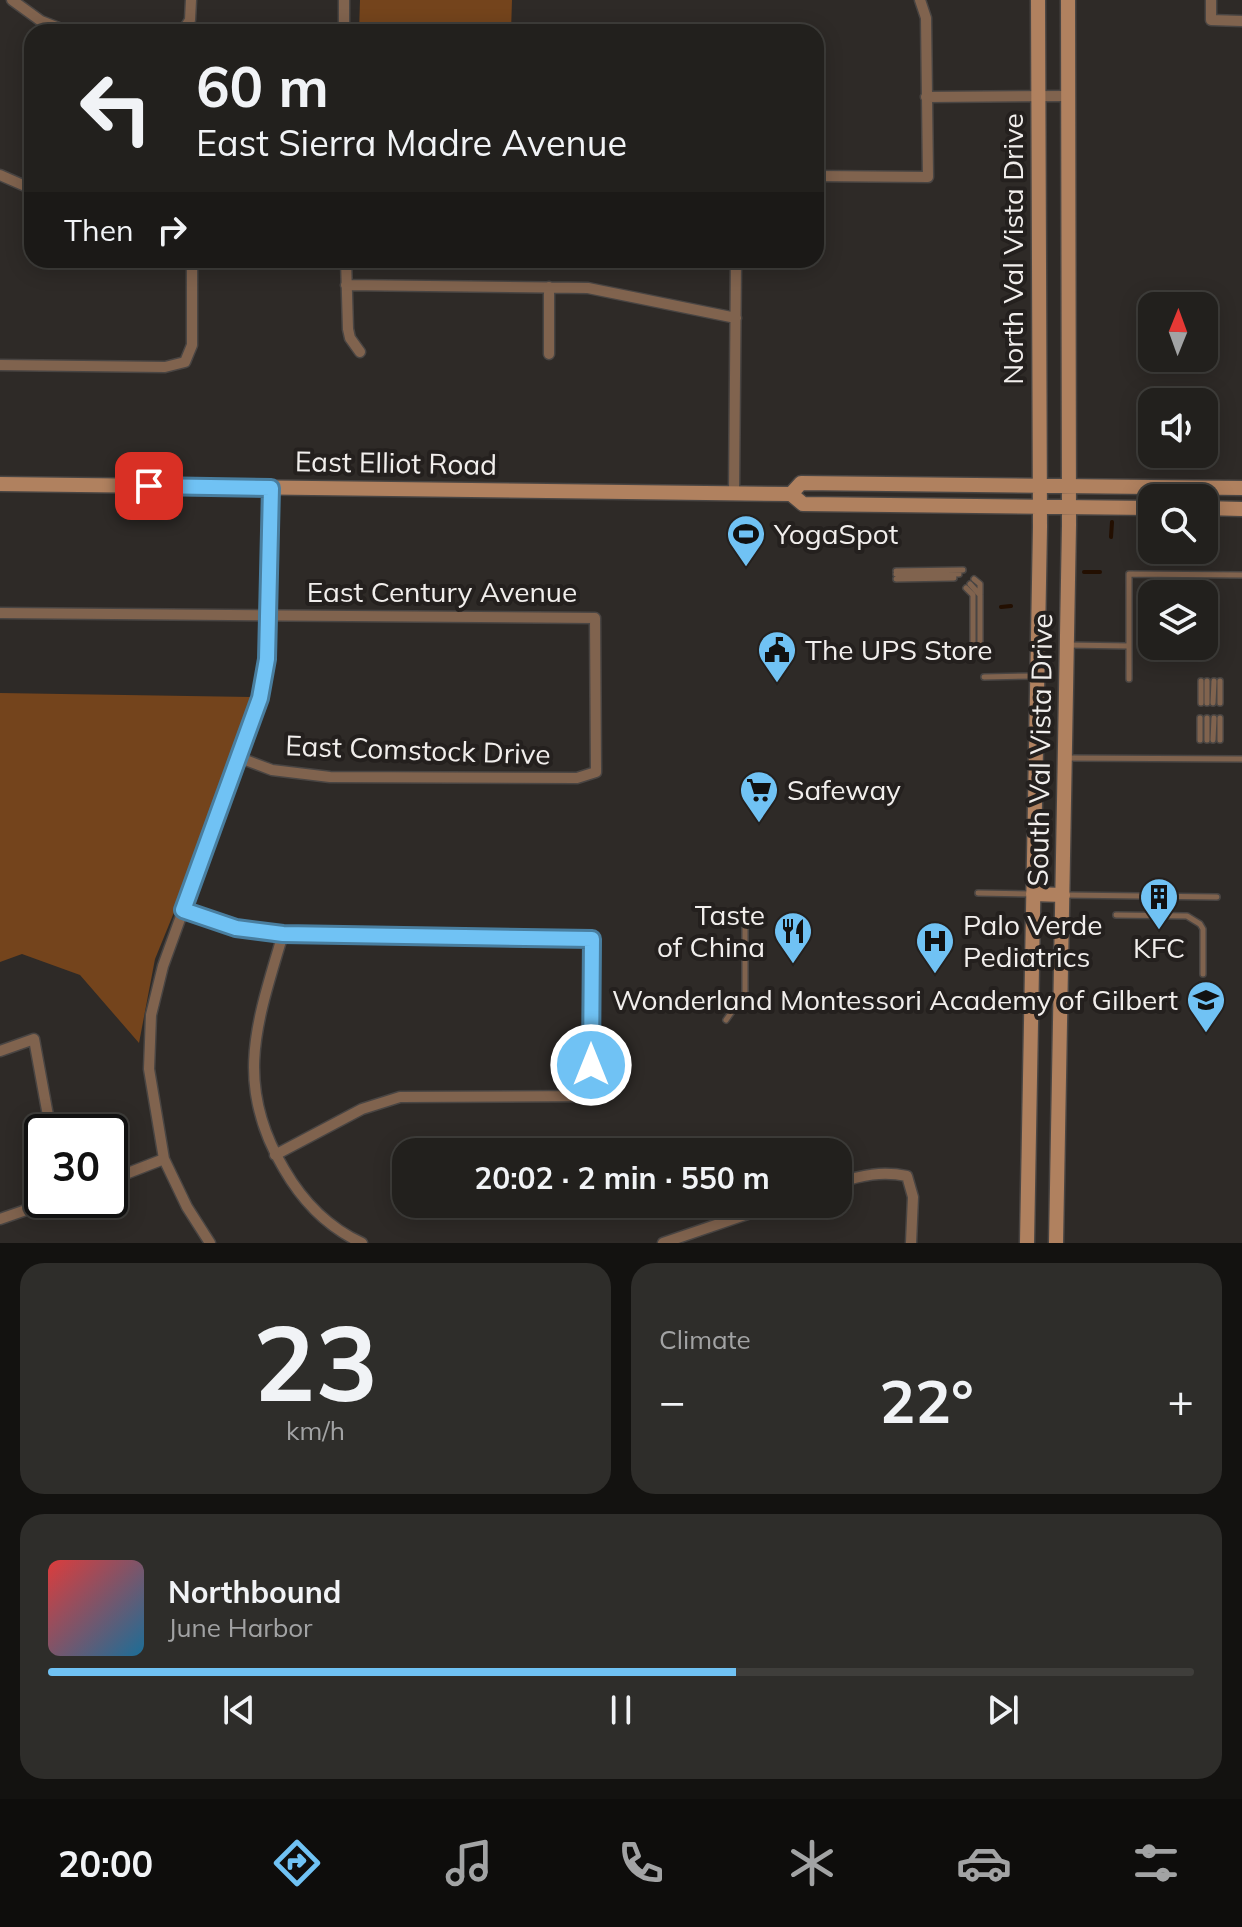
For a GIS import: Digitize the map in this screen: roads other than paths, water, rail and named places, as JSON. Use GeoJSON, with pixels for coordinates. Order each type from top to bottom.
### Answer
{"type":"FeatureCollection","features":[{"type":"Feature","properties":{"kind":"main road","name":"North Val Vista Drive"},"geometry":{"type":"LineString","coordinates":[[1038,0],[1040,496]]}},
{"type":"Feature","properties":{"kind":"main road","name":"North Val Vista Drive"},"geometry":{"type":"LineString","coordinates":[[1068,0],[1069,496]]}},
{"type":"Feature","properties":{"kind":"main road","name":"East Elliot Road"},"geometry":{"type":"LineString","coordinates":[[791,494],[801,483],[928,484],[1040,496],[1069,496],[1138,506]]}},
{"type":"Feature","properties":{"kind":"main road","name":"East Elliot Road"},"geometry":{"type":"LineString","coordinates":[[0,484],[791,494],[803,504],[874,505],[1242,488]]}},
{"type":"Feature","properties":{"kind":"main road"},"geometry":{"type":"LineString","coordinates":[[874,505],[887,495],[921,492],[928,484]]}},
{"type":"Feature","properties":{"kind":"main road","name":"South Val Vista Drive"},"geometry":{"type":"LineString","coordinates":[[1027,1243],[1040,496]]}},
{"type":"Feature","properties":{"kind":"main road","name":"South Val Vista Drive"},"geometry":{"type":"LineString","coordinates":[[1056,1243],[1069,496]]}},
{"type":"Feature","properties":{"kind":"main road"},"geometry":{"type":"LineString","coordinates":[[1218,508],[1242,509]]}},
{"type":"Feature","properties":{"kind":"main road"},"geometry":{"type":"LineString","coordinates":[[1033,894],[1063,895]]}},
{"type":"Feature","properties":{"kind":"street"},"geometry":{"type":"LineString","coordinates":[[12,0],[49,24]]}},
{"type":"Feature","properties":{"kind":"street"},"geometry":{"type":"LineString","coordinates":[[188,24],[191,0]]}},
{"type":"Feature","properties":{"kind":"street"},"geometry":{"type":"LineString","coordinates":[[344,0],[344,24]]}},
{"type":"Feature","properties":{"kind":"street"},"geometry":{"type":"LineString","coordinates":[[824,176],[928,177],[926,18],[920,0]]}},
{"type":"Feature","properties":{"kind":"street"},"geometry":{"type":"LineString","coordinates":[[1211,0],[1211,20],[1242,21]]}},
{"type":"Feature","properties":{"kind":"street"},"geometry":{"type":"LineString","coordinates":[[926,97],[1068,96]]}},
{"type":"Feature","properties":{"kind":"street"},"geometry":{"type":"LineString","coordinates":[[0,175],[24,186]]}},
{"type":"Feature","properties":{"kind":"street"},"geometry":{"type":"LineString","coordinates":[[0,365],[165,367],[185,362],[192,345],[192,268]]}},
{"type":"Feature","properties":{"kind":"street"},"geometry":{"type":"LineString","coordinates":[[346,268],[348,329],[360,352]]}},
{"type":"Feature","properties":{"kind":"street"},"geometry":{"type":"LineString","coordinates":[[734,493],[736,268]]}},
{"type":"Feature","properties":{"kind":"street"},"geometry":{"type":"LineString","coordinates":[[346,285],[588,288],[736,318]]}},
{"type":"Feature","properties":{"kind":"street"},"geometry":{"type":"LineString","coordinates":[[549,287],[549,354]]}},
{"type":"Feature","properties":{"kind":"street"},"geometry":{"type":"LineString","coordinates":[[210,1243],[187,1207],[164,1159],[149,1069],[151,1015],[163,966],[260,698],[267,659],[271,488]]}},
{"type":"Feature","properties":{"kind":"street","name":"East Century Avenue"},"geometry":{"type":"LineString","coordinates":[[0,613],[595,618],[596,772]]}},
{"type":"Feature","properties":{"kind":"street","name":"East Comstock Drive"},"geometry":{"type":"LineString","coordinates":[[240,758],[272,770],[330,777],[577,778],[596,772]]}},
{"type":"Feature","properties":{"kind":"street"},"geometry":{"type":"LineString","coordinates":[[183,910],[236,928],[283,934],[592,939],[591,1096],[400,1097],[362,1109],[275,1155]]}},
{"type":"Feature","properties":{"kind":"street"},"geometry":{"type":"LineString","coordinates":[[283,934],[254,1042],[252,1077],[266,1137],[299,1195],[323,1220],[362,1243]]}},
{"type":"Feature","properties":{"kind":"street"},"geometry":{"type":"LineString","coordinates":[[0,1051],[34,1039],[48,1114]]}},
{"type":"Feature","properties":{"kind":"street"},"geometry":{"type":"LineString","coordinates":[[128,1173],[164,1159]]}},
{"type":"Feature","properties":{"kind":"street"},"geometry":{"type":"LineString","coordinates":[[852,1178],[890,1173],[907,1176],[913,1197],[911,1243]]}},
{"type":"Feature","properties":{"kind":"street"},"geometry":{"type":"LineString","coordinates":[[0,1219],[24,1211]]}},
{"type":"Feature","properties":{"kind":"street"},"geometry":{"type":"LineString","coordinates":[[663,1243],[736,1218]]}},
{"type":"Feature","properties":{"kind":"lane"},"geometry":{"type":"LineString","coordinates":[[896,574],[959,574],[896,574]]}},
{"type":"Feature","properties":{"kind":"lane"},"geometry":{"type":"LineString","coordinates":[[1129,679],[1129,574],[1242,575]]}},
{"type":"Feature","properties":{"kind":"lane"},"geometry":{"type":"LineString","coordinates":[[970,584],[980,595],[980,646],[976,653],[970,584]]}},
{"type":"Feature","properties":{"kind":"lane"},"geometry":{"type":"LineString","coordinates":[[1067,645],[1129,646]]}},
{"type":"Feature","properties":{"kind":"lane"},"geometry":{"type":"LineString","coordinates":[[984,677],[1037,676]]}},
{"type":"Feature","properties":{"kind":"lane"},"geometry":{"type":"LineString","coordinates":[[1210,681],[1210,703],[1210,681]]}},
{"type":"Feature","properties":{"kind":"lane"},"geometry":{"type":"LineString","coordinates":[[1210,718],[1210,740],[1210,718]]}},
{"type":"Feature","properties":{"kind":"lane"},"geometry":{"type":"LineString","coordinates":[[1066,758],[1242,759]]}},
{"type":"Feature","properties":{"kind":"lane"},"geometry":{"type":"LineString","coordinates":[[978,893],[1033,894]]}},
{"type":"Feature","properties":{"kind":"lane"},"geometry":{"type":"LineString","coordinates":[[1063,895],[1217,897]]}},
{"type":"Feature","properties":{"kind":"lane"},"geometry":{"type":"LineString","coordinates":[[1116,915],[1187,916],[1196,921],[1203,929],[1203,974]]}},
{"type":"Feature","properties":{"kind":"lane"},"geometry":{"type":"LineString","coordinates":[[726,1020],[745,993],[745,927]]}},
{"type":"Feature","properties":{"kind":"waterway"},"geometry":{"type":"LineString","coordinates":[[1111,537],[1112,522]]}},
{"type":"Feature","properties":{"kind":"waterway"},"geometry":{"type":"LineString","coordinates":[[1084,572],[1100,572]]}},
{"type":"Feature","properties":{"kind":"waterway"},"geometry":{"type":"LineString","coordinates":[[1001,607],[1011,606]]}},
{"type":"Feature","properties":{"kind":"place","name":"YogaSpot"},"geometry":{"type":"Point","coordinates":[746,568]}},
{"type":"Feature","properties":{"kind":"place","name":"The UPS Store"},"geometry":{"type":"Point","coordinates":[777,684]}},
{"type":"Feature","properties":{"kind":"place","name":"Safeway"},"geometry":{"type":"Point","coordinates":[759,824]}},
{"type":"Feature","properties":{"kind":"place","name":"KFC"},"geometry":{"type":"Point","coordinates":[1159,931]}},
{"type":"Feature","properties":{"kind":"place","name":"Taste of China"},"geometry":{"type":"Point","coordinates":[793,965]}},
{"type":"Feature","properties":{"kind":"place","name":"Palo Verde Pediatrics"},"geometry":{"type":"Point","coordinates":[935,975]}},
{"type":"Feature","properties":{"kind":"place","name":"Wonderland Montessori Academy of Gilbert"},"geometry":{"type":"Point","coordinates":[1206,1034]}}]}
